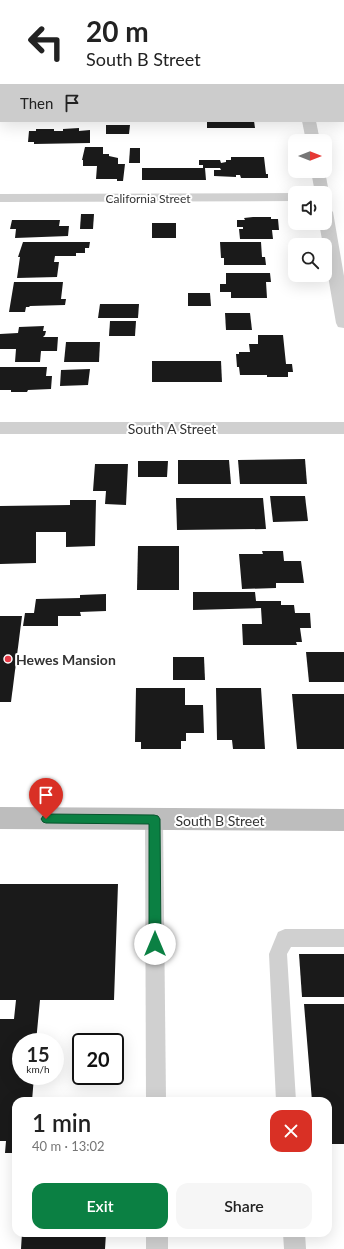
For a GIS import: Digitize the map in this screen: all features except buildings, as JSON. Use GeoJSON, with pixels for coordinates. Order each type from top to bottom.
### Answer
{"type":"FeatureCollection","features":[{"type":"Feature","properties":{"kind":"street"},"geometry":{"type":"LineString","coordinates":[[310,122],[312,134]]}},
{"type":"Feature","properties":{"kind":"street","name":"California Street"},"geometry":{"type":"LineString","coordinates":[[0,198],[288,198]]}},
{"type":"Feature","properties":{"kind":"street"},"geometry":{"type":"LineString","coordinates":[[328,230],[344,323]]}},
{"type":"Feature","properties":{"kind":"street","name":"South A Street"},"geometry":{"type":"LineString","coordinates":[[0,428],[344,428]]}},
{"type":"Feature","properties":{"kind":"street","name":"South B Street"},"geometry":{"type":"LineString","coordinates":[[0,818],[344,820]]}},
{"type":"Feature","properties":{"kind":"lane"},"geometry":{"type":"LineString","coordinates":[[154,819],[156,1097]]}},
{"type":"Feature","properties":{"kind":"lane"},"geometry":{"type":"LineString","coordinates":[[286,1097],[278,954],[285,938],[344,938]]}},
{"type":"Feature","properties":{"kind":"lane"},"geometry":{"type":"LineString","coordinates":[[157,1237],[157,1249]]}},
{"type":"Feature","properties":{"kind":"lane"},"geometry":{"type":"LineString","coordinates":[[294,1237],[295,1249]]}},
{"type":"Feature","properties":{"kind":"place","name":"Hewes Mansion"},"geometry":{"type":"Point","coordinates":[8,659]}},
{"type":"Feature","properties":{"kind":"route"},"geometry":{"type":"LineString","coordinates":[[46,819],[154,819],[155,944]]}}]}
